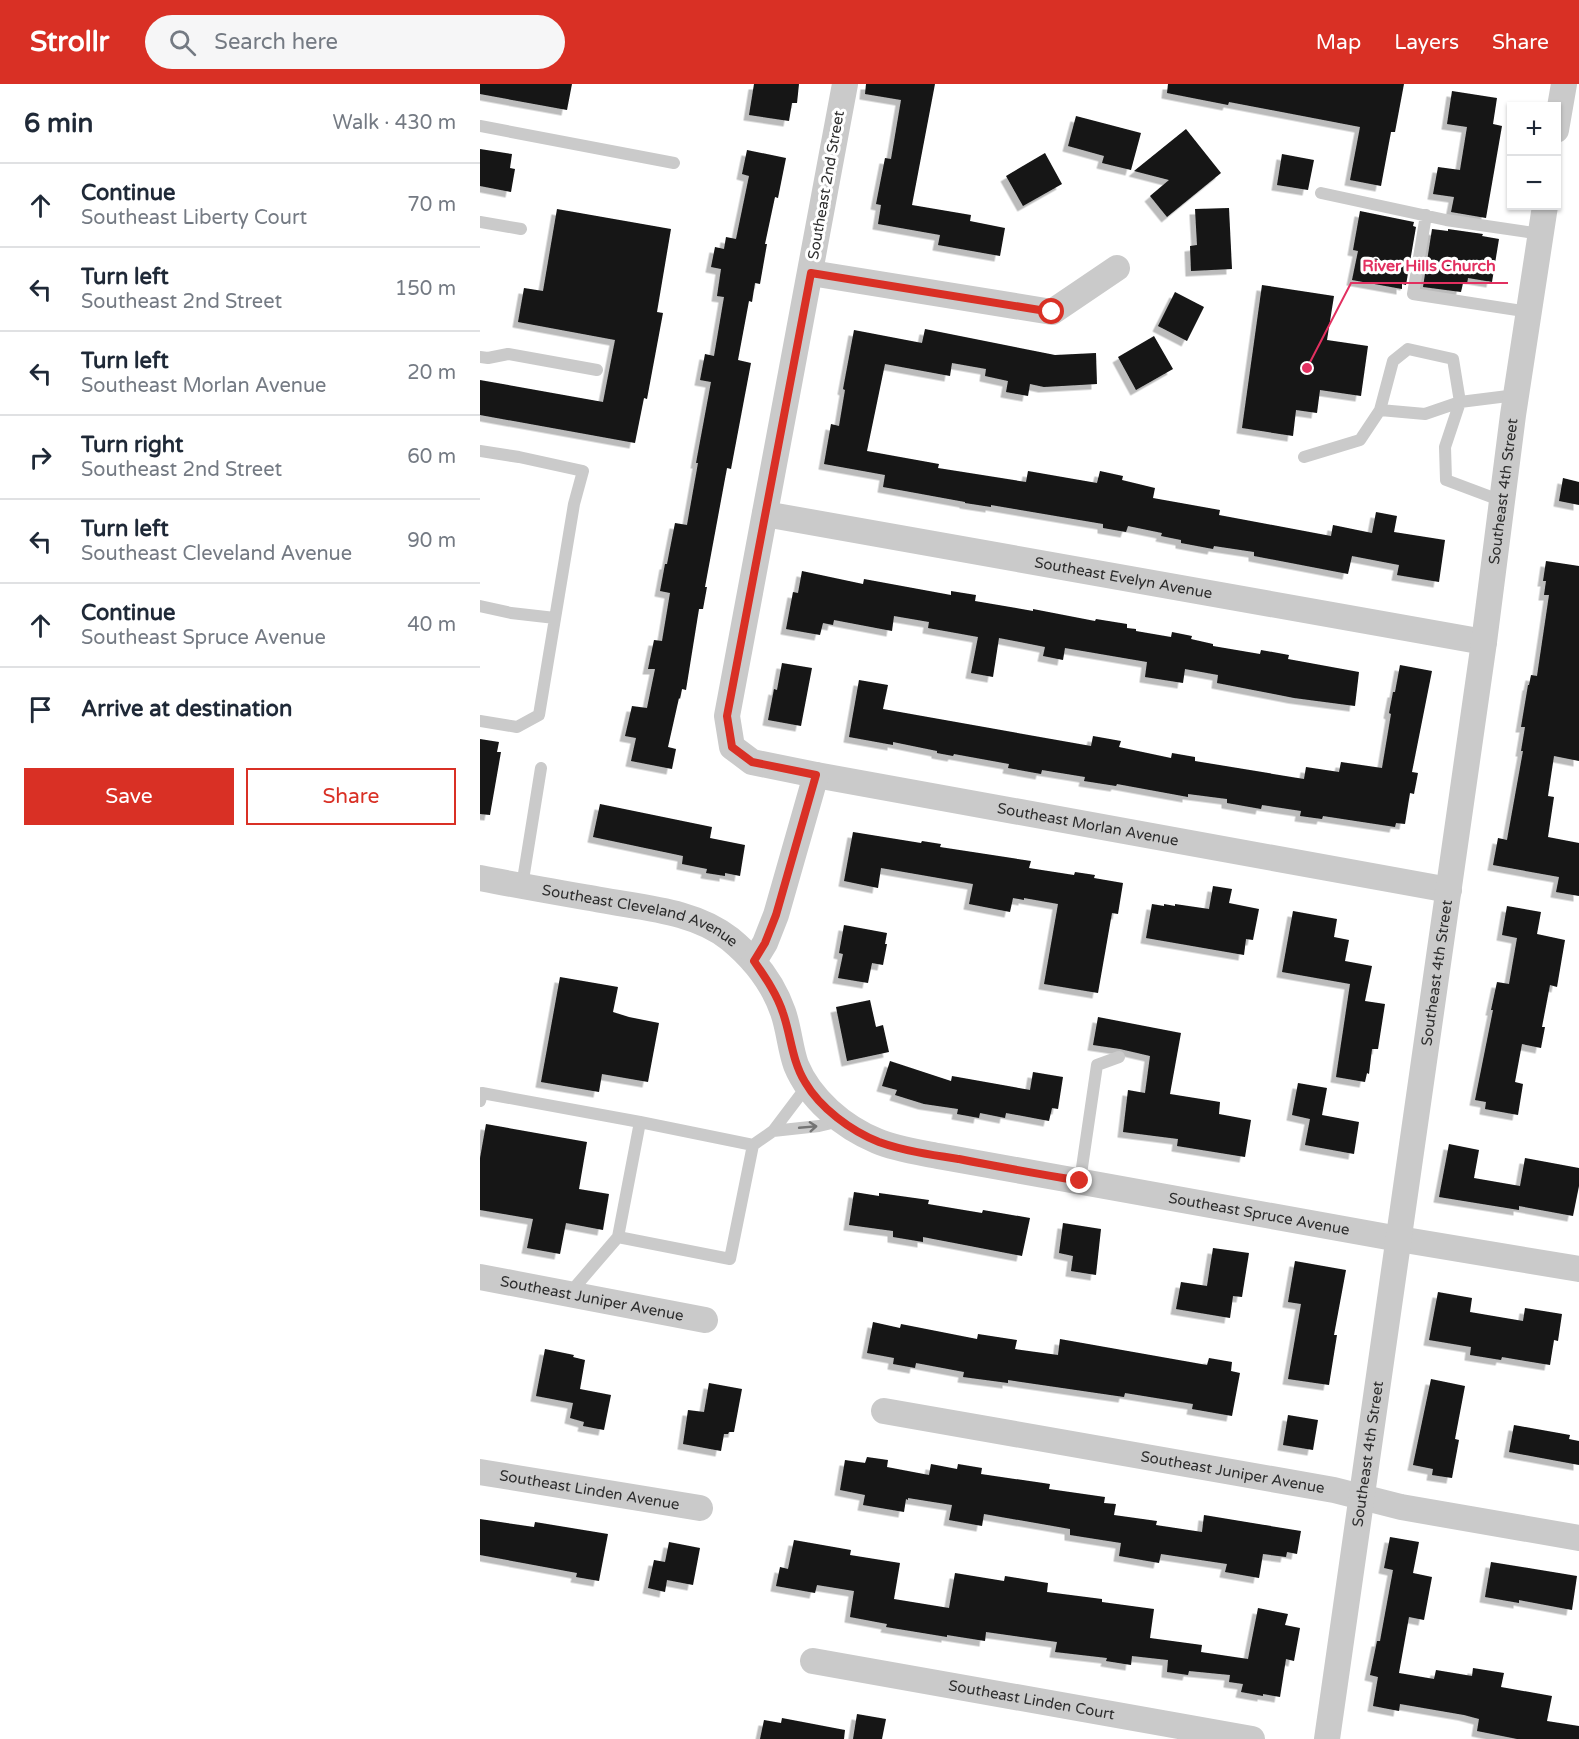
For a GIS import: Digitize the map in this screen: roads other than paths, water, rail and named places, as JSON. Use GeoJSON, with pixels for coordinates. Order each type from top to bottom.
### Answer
{"type":"FeatureCollection","features":[{"type":"Feature","properties":{"kind":"street","name":"Southeast 2nd Street"},"geometry":{"type":"LineString","coordinates":[[732,747],[727,716],[845,84]]}},
{"type":"Feature","properties":{"kind":"street"},"geometry":{"type":"LineString","coordinates":[[1561,104],[1564,84]]}},
{"type":"Feature","properties":{"kind":"street","name":"Southeast 4th Street"},"geometry":{"type":"LineString","coordinates":[[1327,1739],[1484,642],[1516,395],[1544,210]]}},
{"type":"Feature","properties":{"kind":"street"},"geometry":{"type":"LineString","coordinates":[[811,273],[1052,312],[1117,268]]}},
{"type":"Feature","properties":{"kind":"street","name":"Southeast Evelyn Avenue"},"geometry":{"type":"LineString","coordinates":[[765,514],[1484,642]]}},
{"type":"Feature","properties":{"kind":"street","name":"Southeast Morlan Avenue"},"geometry":{"type":"LineString","coordinates":[[732,747],[752,762],[816,775],[1449,890]]}},
{"type":"Feature","properties":{"kind":"street"},"geometry":{"type":"LineString","coordinates":[[754,961],[765,943],[776,915],[816,775]]}},
{"type":"Feature","properties":{"kind":"street","name":"Southeast Cleveland Avenue"},"geometry":{"type":"LineString","coordinates":[[480,878],[684,917],[715,929],[754,961],[768,981],[783,1013],[796,1064],[807,1086],[821,1103],[842,1121],[878,1142],[938,1156]]}},
{"type":"Feature","properties":{"kind":"street","name":"Southeast Spruce Avenue"},"geometry":{"type":"LineString","coordinates":[[938,1156],[1579,1269]]}},
{"type":"Feature","properties":{"kind":"street","name":"Southeast Juniper Avenue"},"geometry":{"type":"LineString","coordinates":[[480,1277],[705,1320]]}},
{"type":"Feature","properties":{"kind":"street","name":"Southeast Juniper Avenue"},"geometry":{"type":"LineString","coordinates":[[884,1411],[1334,1490],[1401,1507],[1579,1538]]}},
{"type":"Feature","properties":{"kind":"street","name":"Southeast Linden Avenue"},"geometry":{"type":"LineString","coordinates":[[480,1472],[700,1508]]}},
{"type":"Feature","properties":{"kind":"street","name":"Southeast Linden Court"},"geometry":{"type":"LineString","coordinates":[[813,1661],[1252,1739]]}},
{"type":"Feature","properties":{"kind":"lane"},"geometry":{"type":"LineString","coordinates":[[480,126],[674,163]]}},
{"type":"Feature","properties":{"kind":"lane"},"geometry":{"type":"LineString","coordinates":[[1321,193],[1446,220],[1541,234]]}},
{"type":"Feature","properties":{"kind":"lane"},"geometry":{"type":"LineString","coordinates":[[1426,215],[1413,294],[1529,312]]}},
{"type":"Feature","properties":{"kind":"lane"},"geometry":{"type":"LineString","coordinates":[[480,222],[521,229]]}},
{"type":"Feature","properties":{"kind":"lane"},"geometry":{"type":"LineString","coordinates":[[1304,457],[1360,440],[1380,410],[1393,361],[1408,349],[1453,359],[1460,402],[1445,447],[1446,480],[1502,501]]}},
{"type":"Feature","properties":{"kind":"lane"},"geometry":{"type":"LineString","coordinates":[[480,357],[488,358],[508,354],[597,370]]}},
{"type":"Feature","properties":{"kind":"lane"},"geometry":{"type":"LineString","coordinates":[[1380,410],[1425,414],[1460,402],[1516,395]]}},
{"type":"Feature","properties":{"kind":"lane"},"geometry":{"type":"LineString","coordinates":[[480,451],[583,471],[574,504],[539,715],[517,727],[480,722]]}},
{"type":"Feature","properties":{"kind":"lane"},"geometry":{"type":"LineString","coordinates":[[480,606],[511,613],[555,618]]}},
{"type":"Feature","properties":{"kind":"lane"},"geometry":{"type":"LineString","coordinates":[[522,886],[541,768]]}},
{"type":"Feature","properties":{"kind":"lane"},"geometry":{"type":"LineString","coordinates":[[1080,1181],[1097,1065],[1119,1057]]}},
{"type":"Feature","properties":{"kind":"lane"},"geometry":{"type":"LineString","coordinates":[[480,1101],[482,1093],[753,1144],[773,1131],[807,1086]]}},
{"type":"Feature","properties":{"kind":"lane"},"geometry":{"type":"LineString","coordinates":[[773,1131],[842,1121]]}},
{"type":"Feature","properties":{"kind":"lane"},"geometry":{"type":"LineString","coordinates":[[569,1294],[618,1237],[640,1122]]}},
{"type":"Feature","properties":{"kind":"lane"},"geometry":{"type":"LineString","coordinates":[[618,1237],[730,1259],[753,1144]]}},
{"type":"Feature","properties":{"kind":"place","name":"River Hills Church"},"geometry":{"type":"Point","coordinates":[1307,368]}}]}
